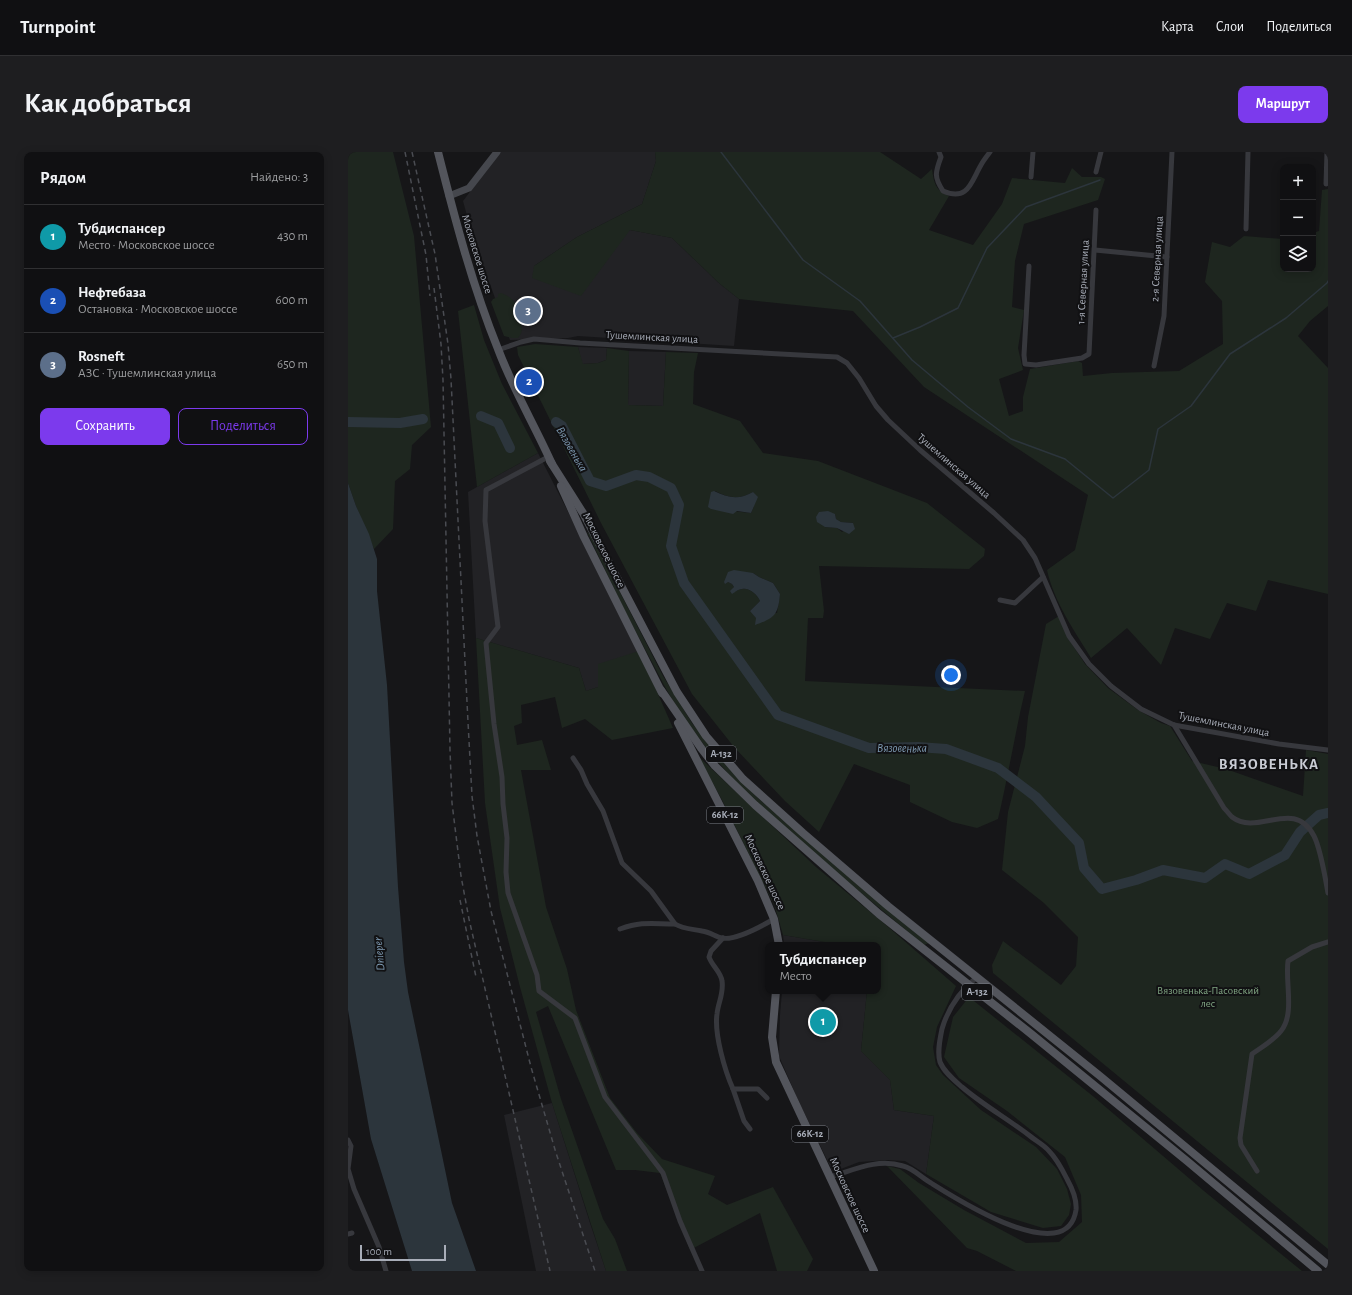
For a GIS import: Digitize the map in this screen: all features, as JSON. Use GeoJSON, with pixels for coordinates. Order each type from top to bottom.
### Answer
{"type":"FeatureCollection","features":[{"type":"Feature","properties":{"kind":"main road","name":"Московское шоссе"},"geometry":{"type":"LineString","coordinates":[[438,152],[468,268],[498,350],[584,537],[758,881],[774,919],[778,942]]}},
{"type":"Feature","properties":{"kind":"main road","name":"А-132"},"geometry":{"type":"LineString","coordinates":[[549,459],[584,513],[677,692],[706,736],[743,779],[888,906],[1171,1134],[1328,1265]]}},
{"type":"Feature","properties":{"kind":"main road","name":"А-132"},"geometry":{"type":"LineString","coordinates":[[661,690],[701,748],[715,766],[736,788],[879,914],[1030,1033],[1181,1156],[1318,1271]]}},
{"type":"Feature","properties":{"kind":"main road","name":"Московское шоссе"},"geometry":{"type":"LineString","coordinates":[[776,994],[772,1037],[776,1062],[874,1271]]}},
{"type":"Feature","properties":{"kind":"street"},"geometry":{"type":"LineString","coordinates":[[449,196],[469,188],[497,152]]}},
{"type":"Feature","properties":{"kind":"street"},"geometry":{"type":"LineString","coordinates":[[939,152],[942,157],[936,172],[937,182],[943,191],[956,195],[966,191],[972,184],[981,165],[990,152]]}},
{"type":"Feature","properties":{"kind":"street"},"geometry":{"type":"LineString","coordinates":[[1031,177],[1033,152]]}},
{"type":"Feature","properties":{"kind":"street"},"geometry":{"type":"LineString","coordinates":[[1096,172],[1101,152]]}},
{"type":"Feature","properties":{"kind":"street","name":"2-я Северная улица"},"geometry":{"type":"LineString","coordinates":[[1154,366],[1164,316],[1172,152]]}},
{"type":"Feature","properties":{"kind":"street"},"geometry":{"type":"LineString","coordinates":[[1246,229],[1248,152]]}},
{"type":"Feature","properties":{"kind":"street"},"geometry":{"type":"LineString","coordinates":[[1326,184],[1327,152]]}},
{"type":"Feature","properties":{"kind":"street","name":"1-я Северная улица"},"geometry":{"type":"LineString","coordinates":[[1029,266],[1024,355],[1025,364],[1036,365],[1082,358],[1089,354],[1096,210]]}},
{"type":"Feature","properties":{"kind":"street"},"geometry":{"type":"LineString","coordinates":[[1095,250],[1168,257]]}},
{"type":"Feature","properties":{"kind":"street","name":"Тушемлинская улица"},"geometry":{"type":"LineString","coordinates":[[498,350],[534,339],[580,343],[836,357],[847,363],[859,378],[876,406],[888,420],[1023,540],[1034,558],[1069,636],[1089,664],[1111,686],[1141,709],[1174,725],[1279,744],[1328,750]]}},
{"type":"Feature","properties":{"kind":"street"},"geometry":{"type":"LineString","coordinates":[[549,459],[486,490],[485,521],[498,627],[486,643],[494,724],[502,777],[503,804],[507,838],[506,872],[508,893],[537,975],[539,991],[575,1018],[605,1097],[663,1173],[680,1221],[702,1271]]}},
{"type":"Feature","properties":{"kind":"street"},"geometry":{"type":"LineString","coordinates":[[1000,600],[1015,603],[1043,577]]}},
{"type":"Feature","properties":{"kind":"street"},"geometry":{"type":"LineString","coordinates":[[1174,725],[1224,808],[1233,818],[1245,822],[1258,822],[1290,817],[1303,822],[1314,836],[1328,893]]}},
{"type":"Feature","properties":{"kind":"street"},"geometry":{"type":"LineString","coordinates":[[573,758],[582,770],[587,784],[603,811],[622,863],[651,892],[675,924],[680,927],[712,933],[722,938],[752,932],[774,919]]}},
{"type":"Feature","properties":{"kind":"street"},"geometry":{"type":"LineString","coordinates":[[620,929],[635,924],[651,922],[675,924]]}},
{"type":"Feature","properties":{"kind":"street"},"geometry":{"type":"LineString","coordinates":[[722,938],[710,951],[709,957],[722,980],[722,991],[716,1015],[717,1026],[726,1072],[744,1121],[750,1129]]}},
{"type":"Feature","properties":{"kind":"street"},"geometry":{"type":"LineString","coordinates":[[1257,1171],[1241,1145],[1240,1138],[1252,1054],[1281,1032],[1286,1024],[1288,1012],[1286,970],[1288,961],[1312,947],[1328,942]]}},
{"type":"Feature","properties":{"kind":"street"},"geometry":{"type":"LineString","coordinates":[[830,1177],[867,1165],[887,1163],[904,1166],[930,1183],[986,1215],[1036,1234],[1052,1234],[1063,1231],[1071,1223],[1076,1210],[1071,1185],[1062,1168],[1049,1151],[1019,1128],[977,1100],[945,1071],[940,1061],[939,1044],[946,1017],[960,993],[976,977]]}},
{"type":"Feature","properties":{"kind":"street"},"geometry":{"type":"LineString","coordinates":[[733,1089],[758,1089],[767,1098]]}},
{"type":"Feature","properties":{"kind":"street"},"geometry":{"type":"LineString","coordinates":[[348,1140],[351,1146],[348,1169],[354,1189],[379,1247],[386,1271]]}},
{"type":"Feature","properties":{"kind":"shaded area"},"geometry":{"type":"Polygon","coordinates":[[[500,152],[655,152],[656,161],[642,204],[577,237],[534,266],[630,230],[672,238],[720,284],[739,299],[734,346],[578,336],[568,338],[510,340],[490,284],[485,281],[463,201],[500,152]]]}},
{"type":"Feature","properties":{"kind":"shaded area"},"geometry":{"type":"Polygon","coordinates":[[[578,347],[607,348],[606,360],[598,363],[582,364],[578,347]]]}},
{"type":"Feature","properties":{"kind":"shaded area"},"geometry":{"type":"Polygon","coordinates":[[[629,351],[666,352],[663,406],[628,405],[629,351]]]}},
{"type":"Feature","properties":{"kind":"shaded area"},"geometry":{"type":"Polygon","coordinates":[[[538,453],[639,651],[598,687],[586,691],[579,668],[476,638],[468,492],[538,453]]]}},
{"type":"Feature","properties":{"kind":"shaded area"},"geometry":{"type":"Polygon","coordinates":[[[783,935],[824,942],[784,942],[783,935]]]}},
{"type":"Feature","properties":{"kind":"shaded area"},"geometry":{"type":"Polygon","coordinates":[[[782,994],[867,994],[861,1051],[890,1080],[894,1110],[934,1116],[926,1174],[905,1161],[888,1160],[859,1162],[833,1172],[798,1100],[779,1056],[782,994]]]}},
{"type":"Feature","properties":{"kind":"shaded area"},"geometry":{"type":"Polygon","coordinates":[[[552,1103],[606,1271],[536,1271],[504,1115],[552,1103]]]}},
{"type":"Feature","properties":{"kind":"green space"},"geometry":{"type":"Polygon","coordinates":[[[348,152],[393,152],[414,236],[431,427],[412,445],[410,469],[395,481],[393,529],[374,549],[348,483],[348,152]]]}},
{"type":"Feature","properties":{"kind":"green space"},"geometry":{"type":"Polygon","coordinates":[[[655,152],[880,152],[921,179],[932,169],[936,186],[944,194],[949,196],[929,230],[973,245],[1002,204],[1012,178],[1065,183],[1072,168],[1082,177],[1101,177],[1105,179],[1098,200],[1024,224],[1015,261],[1012,307],[1024,310],[1018,348],[1023,370],[999,379],[1009,416],[1023,411],[1023,397],[1030,369],[1078,361],[1082,363],[1083,376],[1112,373],[1179,371],[1223,344],[1222,301],[1205,282],[1212,242],[1230,247],[1244,236],[1280,239],[1280,272],[1316,272],[1316,232],[1319,231],[1322,190],[1328,189],[1328,306],[1310,321],[1298,336],[1328,368],[1328,594],[1268,580],[1256,611],[1227,603],[1210,639],[1175,628],[1161,665],[1127,628],[1091,658],[1071,626],[1054,593],[1047,570],[1075,550],[1088,495],[924,387],[853,311],[739,299],[720,284],[672,238],[630,230],[581,296],[532,278],[534,266],[577,237],[642,204],[656,161],[655,152]]]}},
{"type":"Feature","properties":{"kind":"green space"},"geometry":{"type":"Polygon","coordinates":[[[501,293],[512,299],[517,310],[517,317],[520,317],[522,328],[518,338],[504,336],[491,302],[493,299],[498,297],[498,294],[501,293]]]}},
{"type":"Feature","properties":{"kind":"green space"},"geometry":{"type":"Polygon","coordinates":[[[474,305],[484,340],[502,384],[538,453],[477,487],[458,311],[474,305]]]}},
{"type":"Feature","properties":{"kind":"green space"},"geometry":{"type":"Polygon","coordinates":[[[535,344],[578,347],[583,364],[598,363],[606,360],[607,348],[629,351],[628,405],[663,406],[666,352],[698,353],[694,372],[693,404],[740,421],[763,453],[818,461],[927,503],[985,549],[984,556],[969,569],[819,566],[824,611],[823,618],[808,618],[805,681],[1025,691],[998,819],[977,828],[952,822],[910,802],[910,785],[854,764],[819,832],[785,801],[734,747],[692,694],[601,523],[518,355],[517,347],[535,344]],[[715,491],[711,509],[751,513],[754,506],[753,492],[748,495],[729,497],[715,491]],[[835,514],[825,527],[837,528],[842,532],[853,523],[841,522],[836,519],[835,514]],[[753,573],[728,582],[734,587],[732,593],[740,589],[747,589],[757,596],[760,601],[750,611],[777,613],[780,594],[773,583],[753,573]]]}},
{"type":"Feature","properties":{"kind":"green space"},"geometry":{"type":"Polygon","coordinates":[[[587,532],[590,534],[663,676],[692,723],[720,759],[759,799],[929,943],[924,945],[837,873],[756,802],[736,783],[704,745],[677,708],[664,685],[625,611],[587,532]]]}},
{"type":"Feature","properties":{"kind":"green space","name":"Вязовенька-Пасовский лес"},"geometry":{"type":"Polygon","coordinates":[[[1059,616],[1068,638],[1085,664],[1108,688],[1138,710],[1161,723],[1170,726],[1192,761],[1226,769],[1303,796],[1306,750],[1328,754],[1328,1249],[993,973],[992,965],[1003,941],[1061,985],[1076,966],[1078,937],[1044,903],[1002,870],[1008,812],[1025,746],[1028,717],[1046,624],[1059,616]]]}},
{"type":"Feature","properties":{"kind":"green space"},"geometry":{"type":"Polygon","coordinates":[[[476,638],[579,668],[586,691],[598,687],[598,664],[639,651],[673,728],[612,740],[585,719],[562,728],[555,697],[521,705],[522,723],[514,726],[517,745],[542,740],[551,770],[521,770],[546,907],[567,969],[576,1010],[610,1098],[637,1133],[662,1159],[715,1176],[708,1194],[727,1205],[773,1187],[813,1259],[807,1271],[777,1271],[760,1213],[690,1250],[660,1173],[635,1170],[616,1170],[548,1006],[536,1012],[561,1099],[603,1219],[615,1239],[627,1271],[606,1271],[552,1103],[500,908],[485,803],[476,638]]]}},
{"type":"Feature","properties":{"kind":"green space"},"geometry":{"type":"Polygon","coordinates":[[[698,756],[816,867],[956,986],[937,1027],[933,1047],[936,1065],[943,1075],[981,1110],[1036,1147],[1057,1169],[1067,1189],[1071,1204],[1069,1215],[1061,1226],[1043,1228],[991,1212],[926,1174],[934,1116],[894,1110],[890,1080],[861,1051],[867,994],[881,994],[881,942],[824,942],[783,935],[775,907],[722,800],[698,756]]]}},
{"type":"Feature","properties":{"kind":"green space"},"geometry":{"type":"Polygon","coordinates":[[[969,997],[1094,1097],[1204,1191],[1302,1271],[1016,1271],[977,1251],[967,1248],[887,1166],[900,1169],[919,1183],[964,1210],[1026,1243],[1059,1242],[1082,1222],[1081,1195],[1065,1157],[1007,1111],[959,1078],[944,1057],[953,1017],[969,997]]]}},
{"type":"Feature","properties":{"kind":"water","name":"Dnieper"},"geometry":{"type":"Polygon","coordinates":[[[348,483],[356,506],[369,534],[377,559],[377,591],[387,685],[398,887],[408,992],[452,1203],[476,1271],[412,1271],[371,1139],[348,1010],[348,483]]]}},
{"type":"Feature","properties":{"kind":"water"},"geometry":{"type":"Polygon","coordinates":[[[714,491],[729,497],[748,495],[753,492],[758,497],[751,513],[737,511],[733,514],[708,507],[711,492],[714,491]]]}},
{"type":"Feature","properties":{"kind":"water"},"geometry":{"type":"Polygon","coordinates":[[[828,511],[835,514],[836,519],[841,522],[853,523],[855,529],[849,534],[837,528],[825,527],[817,522],[816,517],[819,512],[828,511]]]}},
{"type":"Feature","properties":{"kind":"water"},"geometry":{"type":"Polygon","coordinates":[[[734,570],[753,573],[773,583],[780,594],[778,607],[771,618],[755,625],[756,618],[750,611],[760,601],[757,596],[747,589],[740,590],[732,594],[730,591],[734,587],[732,584],[728,582],[725,584],[724,582],[728,572],[734,570]]]}},
{"type":"Feature","properties":{"kind":"waterway"},"geometry":{"type":"LineString","coordinates":[[721,152],[803,260],[860,301],[912,360],[968,407],[1011,439],[1065,459],[1113,498],[1149,470],[1158,429],[1191,406],[1230,354],[1286,318],[1328,281]]}},
{"type":"Feature","properties":{"kind":"waterway"},"geometry":{"type":"LineString","coordinates":[[893,338],[920,327],[958,308],[987,248],[1026,207],[1100,180]]}},
{"type":"Feature","properties":{"kind":"waterway","name":"Вязовенька"},"geometry":{"type":"LineString","coordinates":[[481,416],[498,423],[510,448]]}},
{"type":"Feature","properties":{"kind":"waterway","name":"Вязовенька"},"geometry":{"type":"LineString","coordinates":[[348,422],[400,423],[423,419]]}},
{"type":"Feature","properties":{"kind":"waterway","name":"Вязовенька"},"geometry":{"type":"LineString","coordinates":[[556,422],[562,426],[590,481],[606,486],[636,475],[649,477],[671,488],[679,505],[671,546],[684,583],[778,715],[869,748],[918,747],[946,749],[998,768],[1036,797],[1079,843],[1084,868],[1102,889],[1136,880],[1163,870],[1205,878],[1225,864],[1249,874],[1285,855],[1300,832],[1319,815],[1328,813]]}},
{"type":"Feature","properties":{"kind":"railway"},"geometry":{"type":"LineString","coordinates":[[405,152],[426,255],[430,296]]}},
{"type":"Feature","properties":{"kind":"railway"},"geometry":{"type":"LineString","coordinates":[[412,152],[435,254],[448,344],[472,796],[477,836],[491,911],[531,1067],[556,1153],[595,1271]]}},
{"type":"Feature","properties":{"kind":"railway"},"geometry":{"type":"LineString","coordinates":[[434,288],[441,344],[443,380],[452,803],[461,876],[469,919],[550,1271]]}},
{"type":"Feature","properties":{"kind":"railway"},"geometry":{"type":"LineString","coordinates":[[460,900],[476,977]]}},
{"type":"Feature","properties":{"kind":"place","name":"Rosneft"},"geometry":{"type":"Point","coordinates":[528,311]}},
{"type":"Feature","properties":{"kind":"place","name":"Нефтебаза"},"geometry":{"type":"Point","coordinates":[529,382]}},
{"type":"Feature","properties":{"kind":"place","name":"Тубдиспансер"},"geometry":{"type":"Point","coordinates":[823,1022]}},
{"type":"Feature","properties":{"kind":"district","name":"ВЯЗОВЕНЬКА"},"geometry":{"type":"Point","coordinates":[1269,764]}}]}
